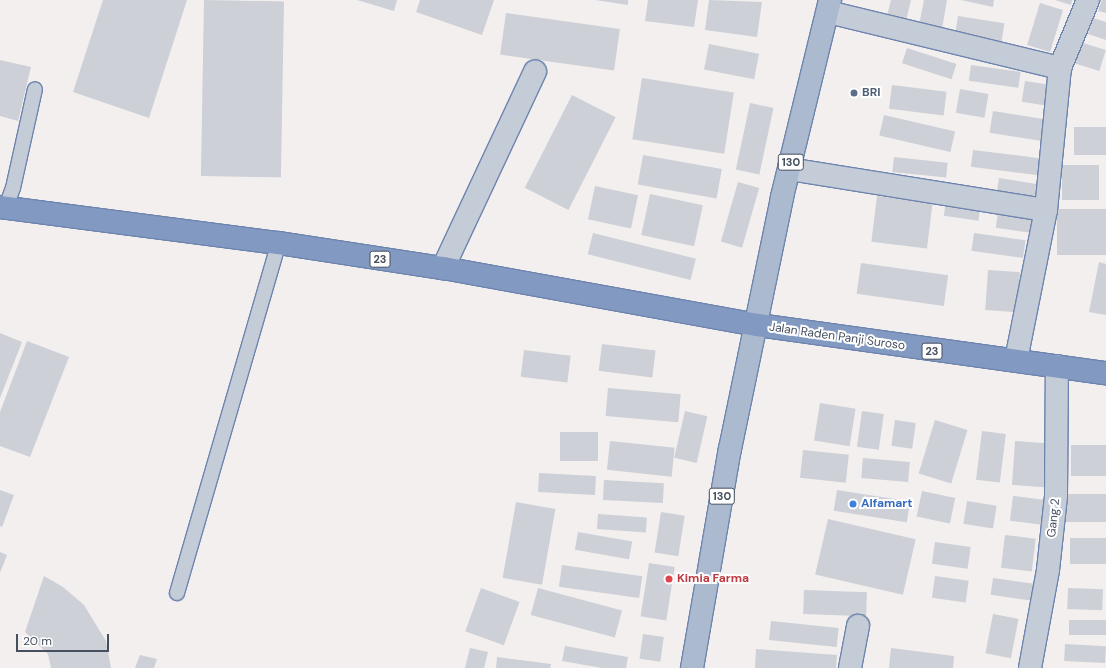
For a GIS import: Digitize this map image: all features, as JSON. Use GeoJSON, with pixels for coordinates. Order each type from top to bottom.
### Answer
{"type":"FeatureCollection","features":[{"type":"Feature","properties":{"kind":"highway","name":"23"},"geometry":{"type":"LineString","coordinates":[[3,207],[279,243],[442,268],[758,325]]}},
{"type":"Feature","properties":{"kind":"highway","name":"Jalan Raden Panji Suroso"},"geometry":{"type":"LineString","coordinates":[[758,325],[887,345],[1016,360],[1106,373]]}},
{"type":"Feature","properties":{"kind":"main road","name":"130"},"geometry":{"type":"LineString","coordinates":[[692,668],[730,449],[758,325],[789,169],[829,6]]}},
{"type":"Feature","properties":{"kind":"street"},"geometry":{"type":"LineString","coordinates":[[1016,360],[1046,210],[1060,68],[1088,0]]}},
{"type":"Feature","properties":{"kind":"street"},"geometry":{"type":"LineString","coordinates":[[829,6],[1060,68]]}},
{"type":"Feature","properties":{"kind":"street"},"geometry":{"type":"LineString","coordinates":[[442,268],[535,72]]}},
{"type":"Feature","properties":{"kind":"street"},"geometry":{"type":"LineString","coordinates":[[789,169],[1046,210]]}},
{"type":"Feature","properties":{"kind":"street","name":"Gang 2"},"geometry":{"type":"LineString","coordinates":[[1030,668],[1048,570],[1056,496],[1057,366]]}},
{"type":"Feature","properties":{"kind":"street"},"geometry":{"type":"LineString","coordinates":[[850,668],[858,626]]}},
{"type":"Feature","properties":{"kind":"lane"},"geometry":{"type":"LineString","coordinates":[[3,207],[14,188],[35,89]]}},
{"type":"Feature","properties":{"kind":"lane"},"geometry":{"type":"LineString","coordinates":[[177,593],[279,243]]}},
{"type":"Feature","properties":{"kind":"building"},"geometry":{"type":"Polygon","coordinates":[[[103,0],[187,0],[149,118],[73,92],[103,0]]]}},
{"type":"Feature","properties":{"kind":"building"},"geometry":{"type":"Polygon","coordinates":[[[204,0],[284,1],[281,177],[201,176],[204,0]]]}},
{"type":"Feature","properties":{"kind":"building"},"geometry":{"type":"Polygon","coordinates":[[[357,0],[397,0],[394,11],[357,0]]]}},
{"type":"Feature","properties":{"kind":"building"},"geometry":{"type":"Polygon","coordinates":[[[420,0],[494,0],[482,35],[416,12],[420,0]]]}},
{"type":"Feature","properties":{"kind":"building"},"geometry":{"type":"Polygon","coordinates":[[[595,0],[628,0],[628,5],[595,0]]]}},
{"type":"Feature","properties":{"kind":"building"},"geometry":{"type":"Polygon","coordinates":[[[648,0],[698,0],[694,27],[645,21],[648,0]]]}},
{"type":"Feature","properties":{"kind":"building"},"geometry":{"type":"Polygon","coordinates":[[[709,0],[762,2],[757,37],[705,30],[709,0]]]}},
{"type":"Feature","properties":{"kind":"building"},"geometry":{"type":"Polygon","coordinates":[[[891,0],[911,0],[906,21],[887,16],[891,0]]]}},
{"type":"Feature","properties":{"kind":"building"},"geometry":{"type":"Polygon","coordinates":[[[924,0],[947,0],[942,29],[919,25],[924,0]]]}},
{"type":"Feature","properties":{"kind":"building"},"geometry":{"type":"Polygon","coordinates":[[[961,0],[994,0],[993,7],[961,0]]]}},
{"type":"Feature","properties":{"kind":"building"},"geometry":{"type":"Polygon","coordinates":[[[1055,0],[1072,0],[1071,5],[1055,0]]]}},
{"type":"Feature","properties":{"kind":"building"},"geometry":{"type":"Polygon","coordinates":[[[1102,0],[1106,0],[1106,13],[1098,11],[1102,0]]]}},
{"type":"Feature","properties":{"kind":"building"},"geometry":{"type":"Polygon","coordinates":[[[1040,3],[1063,10],[1050,52],[1027,45],[1040,3]]]}},
{"type":"Feature","properties":{"kind":"building"},"geometry":{"type":"Polygon","coordinates":[[[506,13],[620,29],[614,71],[500,55],[506,13]]]}},
{"type":"Feature","properties":{"kind":"building"},"geometry":{"type":"Polygon","coordinates":[[[958,16],[1004,23],[1002,41],[955,34],[958,16]]]}},
{"type":"Feature","properties":{"kind":"building"},"geometry":{"type":"Polygon","coordinates":[[[1093,18],[1106,22],[1106,40],[1088,34],[1093,18]]]}},
{"type":"Feature","properties":{"kind":"building"},"geometry":{"type":"Polygon","coordinates":[[[1080,42],[1106,50],[1099,71],[1074,63],[1080,42]]]}},
{"type":"Feature","properties":{"kind":"building"},"geometry":{"type":"Polygon","coordinates":[[[709,44],[759,54],[754,79],[704,70],[709,44]]]}},
{"type":"Feature","properties":{"kind":"building"},"geometry":{"type":"Polygon","coordinates":[[[907,48],[956,64],[952,79],[902,63],[907,48]]]}},
{"type":"Feature","properties":{"kind":"building"},"geometry":{"type":"Polygon","coordinates":[[[0,60],[31,67],[18,121],[0,116],[0,60]]]}},
{"type":"Feature","properties":{"kind":"building"},"geometry":{"type":"Polygon","coordinates":[[[971,65],[1021,72],[1018,88],[969,81],[971,65]]]}},
{"type":"Feature","properties":{"kind":"building"},"geometry":{"type":"Polygon","coordinates":[[[642,78],[734,93],[724,154],[632,139],[642,78]]]}},
{"type":"Feature","properties":{"kind":"building"},"geometry":{"type":"Polygon","coordinates":[[[1025,81],[1051,85],[1047,106],[1022,102],[1025,81]]]}},
{"type":"Feature","properties":{"kind":"building"},"geometry":{"type":"Polygon","coordinates":[[[892,85],[947,92],[944,116],[889,109],[892,85]]]}},
{"type":"Feature","properties":{"kind":"building"},"geometry":{"type":"Polygon","coordinates":[[[960,89],[989,94],[984,118],[956,113],[960,89]]]}},
{"type":"Feature","properties":{"kind":"building"},"geometry":{"type":"Polygon","coordinates":[[[572,95],[616,117],[568,210],[525,188],[572,95]]]}},
{"type":"Feature","properties":{"kind":"building"},"geometry":{"type":"Polygon","coordinates":[[[750,103],[773,108],[759,175],[736,170],[750,103]]]}},
{"type":"Feature","properties":{"kind":"building"},"geometry":{"type":"Polygon","coordinates":[[[993,111],[1045,119],[1042,141],[990,133],[993,111]]]}},
{"type":"Feature","properties":{"kind":"building"},"geometry":{"type":"Polygon","coordinates":[[[884,115],[955,131],[950,152],[879,135],[884,115]]]}},
{"type":"Feature","properties":{"kind":"building"},"geometry":{"type":"Polygon","coordinates":[[[1074,127],[1106,127],[1106,155],[1074,155],[1074,127]]]}},
{"type":"Feature","properties":{"kind":"building"},"geometry":{"type":"Polygon","coordinates":[[[973,150],[1041,158],[1039,175],[971,167],[973,150]]]}},
{"type":"Feature","properties":{"kind":"building"},"geometry":{"type":"Polygon","coordinates":[[[643,155],[722,169],[717,198],[638,185],[643,155]]]}},
{"type":"Feature","properties":{"kind":"building"},"geometry":{"type":"Polygon","coordinates":[[[894,157],[948,163],[946,178],[892,172],[894,157]]]}},
{"type":"Feature","properties":{"kind":"building"},"geometry":{"type":"Polygon","coordinates":[[[1062,165],[1099,165],[1099,200],[1062,200],[1062,165]]]}},
{"type":"Feature","properties":{"kind":"building"},"geometry":{"type":"Polygon","coordinates":[[[999,178],[1037,184],[1034,198],[997,192],[999,178]]]}},
{"type":"Feature","properties":{"kind":"building"},"geometry":{"type":"Polygon","coordinates":[[[738,182],[759,188],[742,248],[721,242],[738,182]]]}},
{"type":"Feature","properties":{"kind":"building"},"geometry":{"type":"Polygon","coordinates":[[[595,186],[638,195],[631,228],[588,219],[595,186]]]}},
{"type":"Feature","properties":{"kind":"building"},"geometry":{"type":"Polygon","coordinates":[[[650,194],[703,205],[694,246],[641,235],[650,194]]]}},
{"type":"Feature","properties":{"kind":"building"},"geometry":{"type":"Polygon","coordinates":[[[877,196],[933,203],[927,248],[871,242],[877,196]]]}},
{"type":"Feature","properties":{"kind":"building"},"geometry":{"type":"Polygon","coordinates":[[[946,200],[981,205],[978,221],[944,216],[946,200]]]}},
{"type":"Feature","properties":{"kind":"building"},"geometry":{"type":"Polygon","coordinates":[[[1057,209],[1106,209],[1106,255],[1057,255],[1057,209]]]}},
{"type":"Feature","properties":{"kind":"building"},"geometry":{"type":"Polygon","coordinates":[[[998,212],[1034,217],[1031,233],[996,228],[998,212]]]}},
{"type":"Feature","properties":{"kind":"building"},"geometry":{"type":"Polygon","coordinates":[[[593,233],[696,259],[691,280],[588,254],[593,233]]]}},
{"type":"Feature","properties":{"kind":"building"},"geometry":{"type":"Polygon","coordinates":[[[974,233],[1025,240],[1023,258],[971,251],[974,233]]]}},
{"type":"Feature","properties":{"kind":"building"},"geometry":{"type":"Polygon","coordinates":[[[1099,262],[1106,264],[1106,315],[1089,312],[1099,262]]]}},
{"type":"Feature","properties":{"kind":"building"},"geometry":{"type":"Polygon","coordinates":[[[861,263],[948,275],[944,306],[857,294],[861,263]]]}},
{"type":"Feature","properties":{"kind":"building"},"geometry":{"type":"Polygon","coordinates":[[[988,270],[1020,272],[1017,312],[985,310],[988,270]]]}},
{"type":"Feature","properties":{"kind":"building"},"geometry":{"type":"Polygon","coordinates":[[[0,333],[22,342],[0,398],[0,333]]]}},
{"type":"Feature","properties":{"kind":"building"},"geometry":{"type":"Polygon","coordinates":[[[27,341],[69,357],[30,457],[0,446],[0,412],[27,341]]]}},
{"type":"Feature","properties":{"kind":"building"},"geometry":{"type":"Polygon","coordinates":[[[602,344],[656,351],[652,377],[599,371],[602,344]]]}},
{"type":"Feature","properties":{"kind":"building"},"geometry":{"type":"Polygon","coordinates":[[[524,350],[571,356],[567,383],[521,377],[524,350]]]}},
{"type":"Feature","properties":{"kind":"building"},"geometry":{"type":"Polygon","coordinates":[[[608,388],[681,394],[678,422],[606,416],[608,388]]]}},
{"type":"Feature","properties":{"kind":"building"},"geometry":{"type":"Polygon","coordinates":[[[820,403],[856,409],[850,446],[814,441],[820,403]]]}},
{"type":"Feature","properties":{"kind":"building"},"geometry":{"type":"Polygon","coordinates":[[[685,411],[707,416],[697,463],[674,458],[685,411]]]}},
{"type":"Feature","properties":{"kind":"building"},"geometry":{"type":"Polygon","coordinates":[[[862,411],[884,414],[879,450],[857,447],[862,411]]]}},
{"type":"Feature","properties":{"kind":"building"},"geometry":{"type":"Polygon","coordinates":[[[895,420],[916,423],[912,449],[891,446],[895,420]]]}},
{"type":"Feature","properties":{"kind":"building"},"geometry":{"type":"Polygon","coordinates":[[[935,420],[968,430],[951,483],[919,474],[935,420]]]}},
{"type":"Feature","properties":{"kind":"building"},"geometry":{"type":"Polygon","coordinates":[[[982,431],[1006,434],[1000,483],[976,480],[982,431]]]}},
{"type":"Feature","properties":{"kind":"building"},"geometry":{"type":"Polygon","coordinates":[[[560,432],[598,432],[598,461],[560,461],[560,432]]]}},
{"type":"Feature","properties":{"kind":"building"},"geometry":{"type":"Polygon","coordinates":[[[610,441],[675,448],[672,477],[607,470],[610,441]]]}},
{"type":"Feature","properties":{"kind":"building"},"geometry":{"type":"Polygon","coordinates":[[[1015,441],[1047,443],[1044,487],[1012,485],[1015,441]]]}},
{"type":"Feature","properties":{"kind":"building"},"geometry":{"type":"Polygon","coordinates":[[[1071,445],[1106,445],[1106,476],[1071,476],[1071,445]]]}},
{"type":"Feature","properties":{"kind":"building"},"geometry":{"type":"Polygon","coordinates":[[[803,450],[849,455],[846,483],[800,478],[803,450]]]}},
{"type":"Feature","properties":{"kind":"building"},"geometry":{"type":"Polygon","coordinates":[[[863,458],[910,462],[908,482],[861,478],[863,458]]]}},
{"type":"Feature","properties":{"kind":"building"},"geometry":{"type":"Polygon","coordinates":[[[539,473],[596,476],[595,495],[538,492],[539,473]]]}},
{"type":"Feature","properties":{"kind":"building"},"geometry":{"type":"Polygon","coordinates":[[[604,480],[664,483],[663,503],[603,500],[604,480]]]}},
{"type":"Feature","properties":{"kind":"building"},"geometry":{"type":"Polygon","coordinates":[[[0,490],[14,495],[2,527],[0,526],[0,490]]]}},
{"type":"Feature","properties":{"kind":"building"},"geometry":{"type":"Polygon","coordinates":[[[837,490],[910,502],[907,522],[834,511],[837,490]]]}},
{"type":"Feature","properties":{"kind":"building"},"geometry":{"type":"Polygon","coordinates":[[[922,491],[955,498],[950,524],[917,516],[922,491]]]}},
{"type":"Feature","properties":{"kind":"building"},"geometry":{"type":"Polygon","coordinates":[[[1065,494],[1106,494],[1106,522],[1065,522],[1065,494]]]}},
{"type":"Feature","properties":{"kind":"building"},"geometry":{"type":"Polygon","coordinates":[[[1013,496],[1046,500],[1043,525],[1010,521],[1013,496]]]}},
{"type":"Feature","properties":{"kind":"building"},"geometry":{"type":"Polygon","coordinates":[[[967,501],[997,506],[993,528],[963,524],[967,501]]]}},
{"type":"Feature","properties":{"kind":"building"},"geometry":{"type":"Polygon","coordinates":[[[516,502],[555,509],[542,585],[503,578],[516,502]]]}},
{"type":"Feature","properties":{"kind":"building"},"geometry":{"type":"Polygon","coordinates":[[[661,512],[685,516],[678,556],[655,552],[661,512]]]}},
{"type":"Feature","properties":{"kind":"building"},"geometry":{"type":"Polygon","coordinates":[[[598,514],[647,517],[646,532],[597,529],[598,514]]]}},
{"type":"Feature","properties":{"kind":"building"},"geometry":{"type":"Polygon","coordinates":[[[828,519],[916,539],[903,595],[815,575],[828,519]]]}},
{"type":"Feature","properties":{"kind":"building"},"geometry":{"type":"Polygon","coordinates":[[[578,532],[632,542],[629,559],[575,550],[578,532]]]}},
{"type":"Feature","properties":{"kind":"building"},"geometry":{"type":"Polygon","coordinates":[[[1005,535],[1036,539],[1032,572],[1001,568],[1005,535]]]}},
{"type":"Feature","properties":{"kind":"building"},"geometry":{"type":"Polygon","coordinates":[[[1070,538],[1106,538],[1106,564],[1070,564],[1070,538]]]}},
{"type":"Feature","properties":{"kind":"building"},"geometry":{"type":"Polygon","coordinates":[[[935,542],[971,547],[968,569],[932,564],[935,542]]]}},
{"type":"Feature","properties":{"kind":"building"},"geometry":{"type":"Polygon","coordinates":[[[0,552],[7,555],[0,573],[0,552]]]}},
{"type":"Feature","properties":{"kind":"building"},"geometry":{"type":"Polygon","coordinates":[[[649,563],[675,567],[666,620],[641,616],[649,563]]]}},
{"type":"Feature","properties":{"kind":"building"},"geometry":{"type":"Polygon","coordinates":[[[562,565],[642,576],[639,598],[559,587],[562,565]]]}},
{"type":"Feature","properties":{"kind":"building"},"geometry":{"type":"Polygon","coordinates":[[[44,576],[63,587],[84,605],[106,641],[111,668],[51,668],[48,654],[25,632],[44,576]]]}},
{"type":"Feature","properties":{"kind":"building"},"geometry":{"type":"Polygon","coordinates":[[[935,576],[969,581],[966,603],[932,598],[935,576]]]}},
{"type":"Feature","properties":{"kind":"building"},"geometry":{"type":"Polygon","coordinates":[[[993,578],[1034,584],[1031,601],[991,595],[993,578]]]}},
{"type":"Feature","properties":{"kind":"building"},"geometry":{"type":"Polygon","coordinates":[[[481,588],[520,602],[504,645],[465,631],[481,588]]]}},
{"type":"Feature","properties":{"kind":"building"},"geometry":{"type":"Polygon","coordinates":[[[538,588],[622,611],[615,638],[531,615],[538,588]]]}},
{"type":"Feature","properties":{"kind":"building"},"geometry":{"type":"Polygon","coordinates":[[[1068,588],[1103,589],[1102,610],[1067,609],[1068,588]]]}},
{"type":"Feature","properties":{"kind":"building"},"geometry":{"type":"Polygon","coordinates":[[[804,590],[867,592],[866,616],[803,614],[804,590]]]}},
{"type":"Feature","properties":{"kind":"building"},"geometry":{"type":"Polygon","coordinates":[[[993,614],[1019,619],[1011,658],[985,653],[993,614]]]}},
{"type":"Feature","properties":{"kind":"building"},"geometry":{"type":"Polygon","coordinates":[[[1069,620],[1106,620],[1106,635],[1069,635],[1069,620]]]}},
{"type":"Feature","properties":{"kind":"building"},"geometry":{"type":"Polygon","coordinates":[[[771,621],[839,628],[837,647],[769,640],[771,621]]]}},
{"type":"Feature","properties":{"kind":"building"},"geometry":{"type":"Polygon","coordinates":[[[643,634],[664,637],[660,662],[640,659],[643,634]]]}},
{"type":"Feature","properties":{"kind":"building"},"geometry":{"type":"Polygon","coordinates":[[[1065,644],[1106,646],[1105,663],[1064,661],[1065,644]]]}},
{"type":"Feature","properties":{"kind":"building"},"geometry":{"type":"Polygon","coordinates":[[[565,646],[628,657],[626,668],[602,668],[562,661],[565,646]]]}},
{"type":"Feature","properties":{"kind":"building"},"geometry":{"type":"Polygon","coordinates":[[[470,648],[488,652],[484,668],[465,668],[470,648]]]}},
{"type":"Feature","properties":{"kind":"building"},"geometry":{"type":"Polygon","coordinates":[[[891,648],[954,656],[953,668],[889,668],[891,648]]]}},
{"type":"Feature","properties":{"kind":"building"},"geometry":{"type":"Polygon","coordinates":[[[756,649],[837,655],[836,668],[755,668],[756,649]]]}},
{"type":"Feature","properties":{"kind":"building"},"geometry":{"type":"Polygon","coordinates":[[[140,655],[157,659],[154,668],[135,668],[140,655]]]}},
{"type":"Feature","properties":{"kind":"building"},"geometry":{"type":"Polygon","coordinates":[[[497,657],[551,664],[550,668],[496,668],[497,657]]]}},
{"type":"Feature","properties":{"kind":"place","name":"BRI"},"geometry":{"type":"Point","coordinates":[854,93]}},
{"type":"Feature","properties":{"kind":"place","name":"Alfamart"},"geometry":{"type":"Point","coordinates":[853,504]}},
{"type":"Feature","properties":{"kind":"place","name":"Kimia Farma"},"geometry":{"type":"Point","coordinates":[669,579]}}]}
